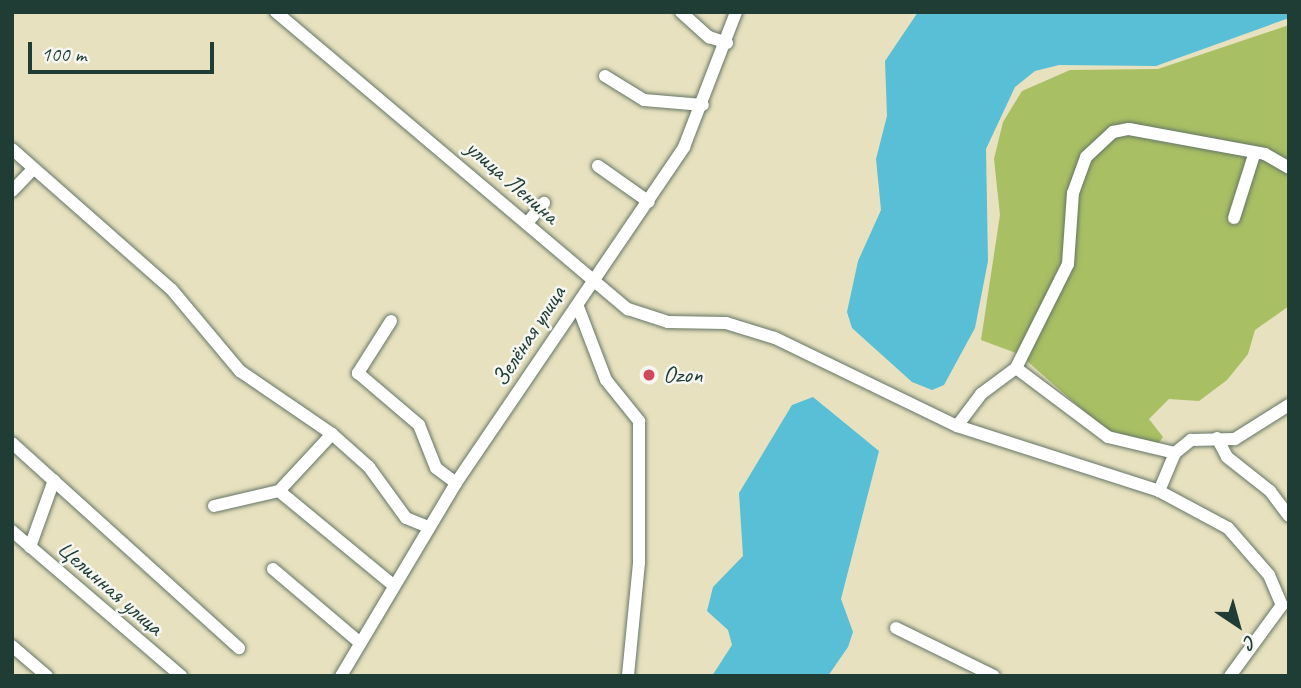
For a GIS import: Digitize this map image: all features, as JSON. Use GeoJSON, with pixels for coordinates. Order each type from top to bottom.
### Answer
{"type":"FeatureCollection","features":[{"type":"Feature","properties":{"kind":"street","name":"улица Ленина"},"geometry":{"type":"LineString","coordinates":[[276,12],[528,222],[588,280],[646,317],[744,328],[957,426],[1159,491],[1228,528],[1280,593],[1280,615],[1230,676]]}},
{"type":"Feature","properties":{"kind":"street"},"geometry":{"type":"LineString","coordinates":[[681,12],[709,37],[727,43]]}},
{"type":"Feature","properties":{"kind":"street","name":"Зелёная улица"},"geometry":{"type":"LineString","coordinates":[[341,676],[456,483],[578,307],[588,280],[649,202],[703,105],[736,12]]}},
{"type":"Feature","properties":{"kind":"street"},"geometry":{"type":"LineString","coordinates":[[605,76],[644,100],[703,105]]}},
{"type":"Feature","properties":{"kind":"street"},"geometry":{"type":"LineString","coordinates":[[957,426],[981,394],[1016,368],[1068,264],[1073,193],[1096,143],[1129,129],[1254,155],[1288,166]]}},
{"type":"Feature","properties":{"kind":"street"},"geometry":{"type":"LineString","coordinates":[[12,149],[172,290],[240,371],[332,434],[369,467],[406,518],[428,527]]}},
{"type":"Feature","properties":{"kind":"street"},"geometry":{"type":"LineString","coordinates":[[1234,218],[1254,155]]}},
{"type":"Feature","properties":{"kind":"street"},"geometry":{"type":"LineString","coordinates":[[598,166],[649,202]]}},
{"type":"Feature","properties":{"kind":"street"},"geometry":{"type":"LineString","coordinates":[[12,191],[33,169]]}},
{"type":"Feature","properties":{"kind":"street"},"geometry":{"type":"LineString","coordinates":[[528,222],[544,204]]}},
{"type":"Feature","properties":{"kind":"street"},"geometry":{"type":"LineString","coordinates":[[578,307],[606,380],[639,421],[639,563],[628,676]]}},
{"type":"Feature","properties":{"kind":"street"},"geometry":{"type":"LineString","coordinates":[[391,321],[358,373],[419,425],[436,468],[456,483]]}},
{"type":"Feature","properties":{"kind":"street"},"geometry":{"type":"LineString","coordinates":[[1016,368],[1108,437],[1175,453]]}},
{"type":"Feature","properties":{"kind":"street"},"geometry":{"type":"LineString","coordinates":[[1159,491],[1175,453],[1202,436],[1235,439],[1289,405]]}},
{"type":"Feature","properties":{"kind":"street"},"geometry":{"type":"LineString","coordinates":[[214,506],[279,491],[332,434]]}},
{"type":"Feature","properties":{"kind":"street"},"geometry":{"type":"LineString","coordinates":[[1217,438],[1227,457],[1270,491],[1289,516]]}},
{"type":"Feature","properties":{"kind":"street"},"geometry":{"type":"LineString","coordinates":[[12,443],[239,648]]}},
{"type":"Feature","properties":{"kind":"street"},"geometry":{"type":"LineString","coordinates":[[30,547],[54,480]]}},
{"type":"Feature","properties":{"kind":"street"},"geometry":{"type":"LineString","coordinates":[[279,491],[393,585]]}},
{"type":"Feature","properties":{"kind":"street","name":"Целинная улица"},"geometry":{"type":"LineString","coordinates":[[12,531],[181,676]]}},
{"type":"Feature","properties":{"kind":"street"},"geometry":{"type":"LineString","coordinates":[[273,569],[359,642]]}},
{"type":"Feature","properties":{"kind":"street"},"geometry":{"type":"LineString","coordinates":[[896,628],[993,676]]}},
{"type":"Feature","properties":{"kind":"street"},"geometry":{"type":"LineString","coordinates":[[12,646],[47,676]]}},
{"type":"Feature","properties":{"kind":"green space"},"geometry":{"type":"Polygon","coordinates":[[[1289,25],[1289,306],[1255,330],[1248,354],[1227,380],[1199,401],[1169,399],[1149,419],[1163,437],[1157,445],[1110,434],[1019,354],[981,340],[1000,215],[994,159],[1003,122],[1022,91],[1070,70],[1158,69],[1289,25]]]}},
{"type":"Feature","properties":{"kind":"water"},"geometry":{"type":"Polygon","coordinates":[[[918,12],[1289,12],[1289,18],[1156,66],[1059,65],[1035,71],[1015,87],[986,149],[988,261],[975,328],[944,385],[932,390],[912,382],[852,328],[847,312],[858,261],[881,210],[876,159],[887,116],[885,61],[918,12]]]}},
{"type":"Feature","properties":{"kind":"water"},"geometry":{"type":"Polygon","coordinates":[[[813,397],[879,451],[841,599],[853,632],[848,647],[828,676],[712,676],[732,645],[728,630],[707,611],[713,587],[743,556],[739,493],[792,405],[813,397]]]}},
{"type":"Feature","properties":{"kind":"place","name":"Ozon"},"geometry":{"type":"Point","coordinates":[649,375]}}]}
